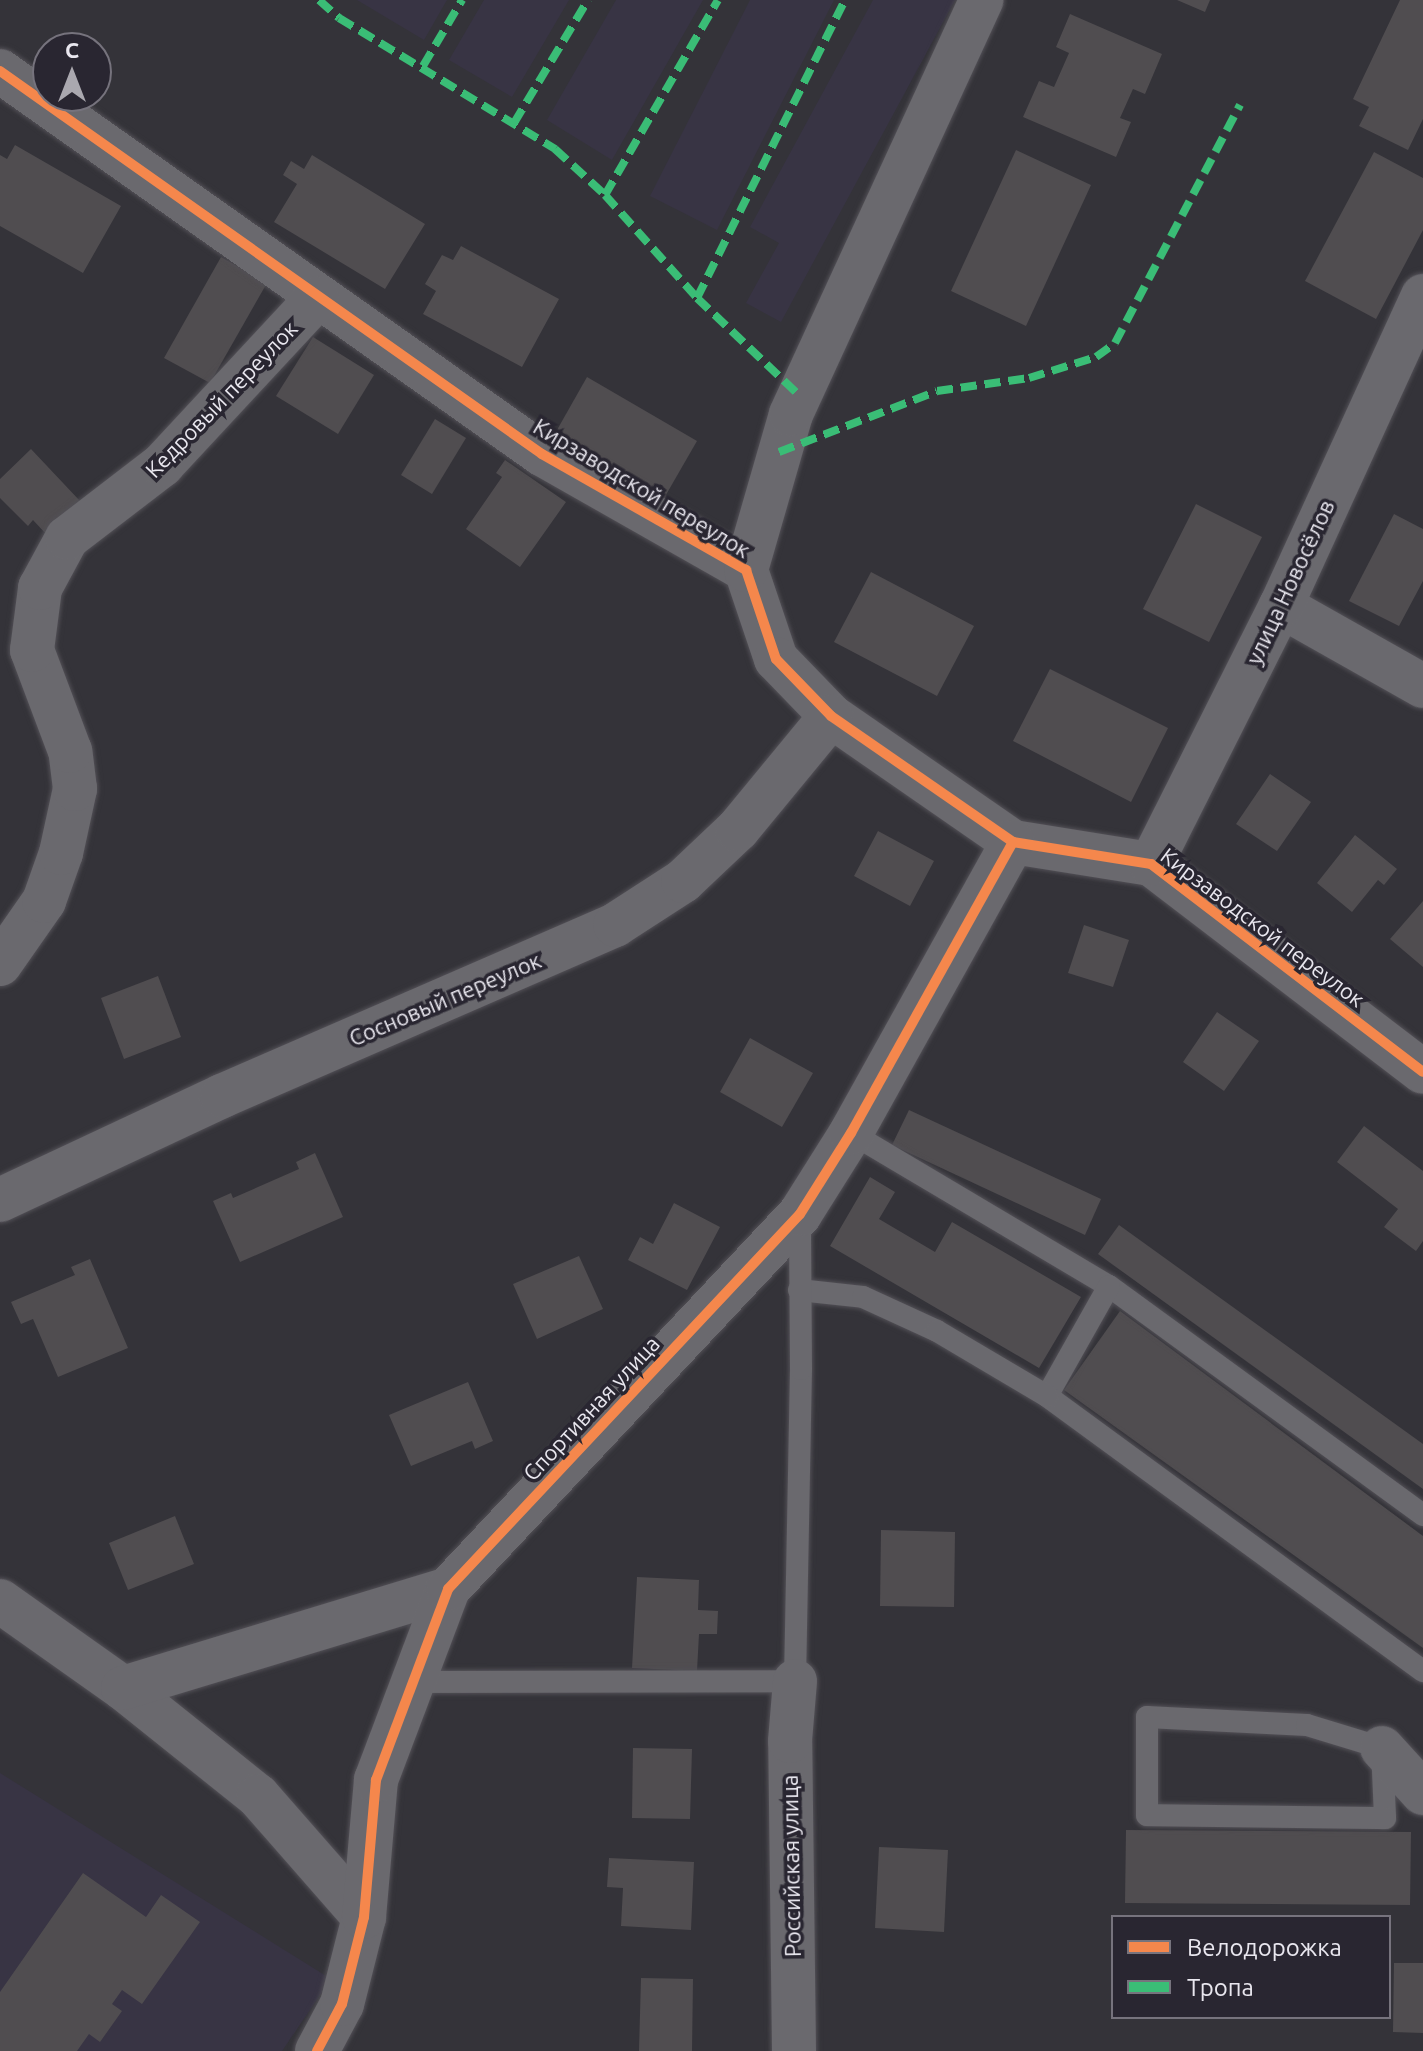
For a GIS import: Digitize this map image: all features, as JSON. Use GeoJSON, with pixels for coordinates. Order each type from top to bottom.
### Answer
{"type":"FeatureCollection","features":[{"type":"Feature","properties":{"kind":"street"},"geometry":{"type":"LineString","coordinates":[[746,570],[791,414],[981,0]]}},
{"type":"Feature","properties":{"kind":"street","name":"Кирзаводской переулок"},"geometry":{"type":"LineString","coordinates":[[0,71],[317,298],[542,454],[746,570],[776,659],[831,716],[1013,842],[1151,864],[1423,1072]]}},
{"type":"Feature","properties":{"kind":"street","name":"Кедровый переулок"},"geometry":{"type":"LineString","coordinates":[[0,964],[44,901],[61,853],[75,789],[70,751],[16,646],[40,588],[67,538],[162,465],[317,298]]}},
{"type":"Feature","properties":{"kind":"street","name":"улица Новосёлов"},"geometry":{"type":"LineString","coordinates":[[1151,864],[1281,606],[1418,320]]}},
{"type":"Feature","properties":{"kind":"street"},"geometry":{"type":"LineString","coordinates":[[1281,606],[1423,686]]}},
{"type":"Feature","properties":{"kind":"street","name":"Сосновый переулок"},"geometry":{"type":"LineString","coordinates":[[0,1200],[222,1096],[615,925],[683,881],[738,829],[831,716]]}},
{"type":"Feature","properties":{"kind":"street","name":"Спортивная улица"},"geometry":{"type":"LineString","coordinates":[[317,2051],[342,2004],[364,1917],[376,1780],[448,1589],[800,1214],[851,1133],[1013,842]]}},
{"type":"Feature","properties":{"kind":"street","name":"Спортивная улица"},"geometry":{"type":"LineString","coordinates":[[123,1688],[448,1589]]}},
{"type":"Feature","properties":{"kind":"street"},"geometry":{"type":"LineString","coordinates":[[2,1601],[123,1688],[258,1796],[364,1917]]}},
{"type":"Feature","properties":{"kind":"street","name":"Российская улица"},"geometry":{"type":"LineString","coordinates":[[794,2051],[790,1741],[795,1681]]}},
{"type":"Feature","properties":{"kind":"street"},"geometry":{"type":"LineString","coordinates":[[1382,1748],[1423,1793]]}},
{"type":"Feature","properties":{"kind":"lane"},"geometry":{"type":"LineString","coordinates":[[851,1133],[1109,1286],[1423,1515]]}},
{"type":"Feature","properties":{"kind":"lane"},"geometry":{"type":"LineString","coordinates":[[411,1682],[795,1681],[801,1369],[800,1214]]}},
{"type":"Feature","properties":{"kind":"lane"},"geometry":{"type":"LineString","coordinates":[[1047,1396],[1109,1286]]}},
{"type":"Feature","properties":{"kind":"lane"},"geometry":{"type":"LineString","coordinates":[[799,1290],[863,1297],[937,1331],[1047,1396],[1423,1671]]}},
{"type":"Feature","properties":{"kind":"lane"},"geometry":{"type":"LineString","coordinates":[[1147,1717],[1307,1725],[1382,1748],[1385,1818],[1147,1815],[1147,1717]]}},
{"type":"Feature","properties":{"kind":"shaded area"},"geometry":{"type":"Polygon","coordinates":[[[357,0],[447,0],[424,40],[357,0]]]}},
{"type":"Feature","properties":{"kind":"shaded area"},"geometry":{"type":"Polygon","coordinates":[[[484,0],[569,0],[512,97],[449,60],[484,0]]]}},
{"type":"Feature","properties":{"kind":"shaded area"},"geometry":{"type":"Polygon","coordinates":[[[616,0],[703,0],[612,160],[547,120],[616,0]]]}},
{"type":"Feature","properties":{"kind":"shaded area"},"geometry":{"type":"Polygon","coordinates":[[[750,0],[834,0],[717,230],[650,196],[750,0]]]}},
{"type":"Feature","properties":{"kind":"shaded area"},"geometry":{"type":"Polygon","coordinates":[[[873,0],[955,0],[781,322],[746,303],[779,243],[750,227],[873,0]]]}},
{"type":"Feature","properties":{"kind":"shaded area"},"geometry":{"type":"Polygon","coordinates":[[[0,1773],[331,1979],[282,2051],[0,2051],[0,1773]]]}},
{"type":"Feature","properties":{"kind":"building"},"geometry":{"type":"Polygon","coordinates":[[[1177,0],[1210,0],[1205,12],[1177,0]]]}},
{"type":"Feature","properties":{"kind":"building"},"geometry":{"type":"Polygon","coordinates":[[[1400,0],[1423,0],[1423,119],[1408,150],[1359,126],[1369,107],[1353,99],[1400,0]]]}},
{"type":"Feature","properties":{"kind":"building"},"geometry":{"type":"Polygon","coordinates":[[[1070,14],[1162,54],[1145,94],[1133,89],[1120,118],[1131,122],[1116,157],[1023,117],[1039,81],[1054,87],[1069,53],[1056,47],[1070,14]]]}},
{"type":"Feature","properties":{"kind":"building"},"geometry":{"type":"Polygon","coordinates":[[[15,145],[121,206],[83,273],[0,226],[0,155],[7,159],[15,145]]]}},
{"type":"Feature","properties":{"kind":"building"},"geometry":{"type":"Polygon","coordinates":[[[1016,150],[1091,185],[1026,326],[951,291],[1016,150]]]}},
{"type":"Feature","properties":{"kind":"building"},"geometry":{"type":"Polygon","coordinates":[[[1374,152],[1423,178],[1423,230],[1376,319],[1305,281],[1374,152]]]}},
{"type":"Feature","properties":{"kind":"building"},"geometry":{"type":"Polygon","coordinates":[[[312,155],[425,224],[385,289],[274,222],[297,184],[283,175],[291,161],[304,169],[312,155]]]}},
{"type":"Feature","properties":{"kind":"building"},"geometry":{"type":"Polygon","coordinates":[[[461,246],[559,299],[522,367],[423,314],[436,291],[425,284],[442,255],[453,260],[461,246]]]}},
{"type":"Feature","properties":{"kind":"building"},"geometry":{"type":"Polygon","coordinates":[[[221,257],[267,283],[210,383],[164,358],[221,257]]]}},
{"type":"Feature","properties":{"kind":"building"},"geometry":{"type":"Polygon","coordinates":[[[313,337],[374,375],[338,434],[276,396],[313,337]]]}},
{"type":"Feature","properties":{"kind":"building"},"geometry":{"type":"Polygon","coordinates":[[[587,377],[697,441],[663,500],[553,437],[587,377]]]}},
{"type":"Feature","properties":{"kind":"building"},"geometry":{"type":"Polygon","coordinates":[[[435,419],[466,438],[432,494],[401,475],[435,419]]]}},
{"type":"Feature","properties":{"kind":"building"},"geometry":{"type":"Polygon","coordinates":[[[31,449],[80,501],[46,534],[33,520],[28,526],[0,498],[0,479],[31,449]]]}},
{"type":"Feature","properties":{"kind":"building"},"geometry":{"type":"Polygon","coordinates":[[[505,460],[566,502],[520,567],[466,529],[502,477],[496,473],[505,460]]]}},
{"type":"Feature","properties":{"kind":"building"},"geometry":{"type":"Polygon","coordinates":[[[1196,504],[1262,537],[1209,642],[1143,609],[1196,504]]]}},
{"type":"Feature","properties":{"kind":"building"},"geometry":{"type":"Polygon","coordinates":[[[1394,514],[1423,529],[1423,581],[1399,626],[1349,601],[1394,514]]]}},
{"type":"Feature","properties":{"kind":"building"},"geometry":{"type":"Polygon","coordinates":[[[871,572],[974,626],[937,696],[834,642],[871,572]]]}},
{"type":"Feature","properties":{"kind":"building"},"geometry":{"type":"Polygon","coordinates":[[[1050,669],[1168,728],[1131,802],[1013,741],[1050,669]]]}},
{"type":"Feature","properties":{"kind":"building"},"geometry":{"type":"Polygon","coordinates":[[[1270,774],[1311,802],[1277,851],[1236,824],[1270,774]]]}},
{"type":"Feature","properties":{"kind":"building"},"geometry":{"type":"Polygon","coordinates":[[[878,831],[934,861],[910,906],[854,876],[878,831]]]}},
{"type":"Feature","properties":{"kind":"building"},"geometry":{"type":"Polygon","coordinates":[[[1355,835],[1397,869],[1384,885],[1378,880],[1352,912],[1317,883],[1355,835]]]}},
{"type":"Feature","properties":{"kind":"building"},"geometry":{"type":"Polygon","coordinates":[[[1423,901],[1423,967],[1390,939],[1423,901]]]}},
{"type":"Feature","properties":{"kind":"building"},"geometry":{"type":"Polygon","coordinates":[[[1084,925],[1129,940],[1113,987],[1068,973],[1084,925]]]}},
{"type":"Feature","properties":{"kind":"building"},"geometry":{"type":"Polygon","coordinates":[[[158,976],[181,1037],[124,1059],[101,998],[158,976]]]}},
{"type":"Feature","properties":{"kind":"building"},"geometry":{"type":"Polygon","coordinates":[[[1217,1012],[1259,1041],[1224,1091],[1183,1062],[1217,1012]]]}},
{"type":"Feature","properties":{"kind":"building"},"geometry":{"type":"Polygon","coordinates":[[[750,1038],[813,1073],[782,1127],[720,1092],[750,1038]]]}},
{"type":"Feature","properties":{"kind":"building"},"geometry":{"type":"Polygon","coordinates":[[[909,1110],[1101,1199],[1085,1235],[892,1145],[909,1110]]]}},
{"type":"Feature","properties":{"kind":"building"},"geometry":{"type":"Polygon","coordinates":[[[1364,1126],[1423,1171],[1423,1241],[1416,1251],[1384,1227],[1398,1209],[1337,1162],[1364,1126]]]}},
{"type":"Feature","properties":{"kind":"building"},"geometry":{"type":"Polygon","coordinates":[[[315,1153],[343,1217],[240,1262],[213,1201],[231,1193],[233,1198],[299,1169],[296,1162],[315,1153]]]}},
{"type":"Feature","properties":{"kind":"building"},"geometry":{"type":"Polygon","coordinates":[[[870,1177],[895,1192],[879,1219],[935,1252],[952,1222],[1081,1297],[1039,1368],[830,1246],[870,1177]]]}},
{"type":"Feature","properties":{"kind":"building"},"geometry":{"type":"Polygon","coordinates":[[[674,1203],[720,1227],[687,1290],[628,1260],[640,1237],[653,1244],[674,1203]]]}},
{"type":"Feature","properties":{"kind":"building"},"geometry":{"type":"Polygon","coordinates":[[[1119,1225],[1423,1444],[1423,1489],[1098,1254],[1119,1225]]]}},
{"type":"Feature","properties":{"kind":"building"},"geometry":{"type":"Polygon","coordinates":[[[579,1256],[603,1309],[537,1339],[513,1284],[579,1256]]]}},
{"type":"Feature","properties":{"kind":"building"},"geometry":{"type":"Polygon","coordinates":[[[90,1259],[128,1348],[58,1377],[33,1319],[21,1324],[11,1302],[75,1275],[71,1267],[90,1259]]]}},
{"type":"Feature","properties":{"kind":"building"},"geometry":{"type":"Polygon","coordinates":[[[1120,1311],[1423,1536],[1423,1648],[1064,1390],[1120,1311]]]}},
{"type":"Feature","properties":{"kind":"building"},"geometry":{"type":"Polygon","coordinates":[[[468,1382],[493,1441],[475,1449],[472,1441],[411,1466],[389,1415],[468,1382]]]}},
{"type":"Feature","properties":{"kind":"building"},"geometry":{"type":"Polygon","coordinates":[[[175,1516],[194,1564],[128,1590],[109,1543],[175,1516]]]}},
{"type":"Feature","properties":{"kind":"building"},"geometry":{"type":"Polygon","coordinates":[[[881,1530],[955,1532],[954,1607],[880,1606],[881,1530]]]}},
{"type":"Feature","properties":{"kind":"building"},"geometry":{"type":"Polygon","coordinates":[[[637,1577],[699,1580],[698,1610],[718,1611],[717,1634],[699,1634],[697,1671],[632,1668],[637,1577]]]}},
{"type":"Feature","properties":{"kind":"building"},"geometry":{"type":"Polygon","coordinates":[[[633,1748],[692,1749],[690,1819],[632,1818],[633,1748]]]}},
{"type":"Feature","properties":{"kind":"building"},"geometry":{"type":"Polygon","coordinates":[[[1126,1830],[1411,1832],[1410,1905],[1125,1903],[1126,1830]]]}},
{"type":"Feature","properties":{"kind":"building"},"geometry":{"type":"Polygon","coordinates":[[[879,1847],[948,1850],[944,1932],[875,1928],[879,1847]]]}},
{"type":"Feature","properties":{"kind":"building"},"geometry":{"type":"Polygon","coordinates":[[[609,1858],[694,1862],[691,1930],[621,1926],[623,1888],[607,1887],[609,1858]]]}},
{"type":"Feature","properties":{"kind":"building"},"geometry":{"type":"Polygon","coordinates":[[[83,1873],[146,1917],[161,1895],[200,1922],[142,2004],[122,1990],[112,2004],[122,2011],[100,2042],[89,2034],[77,2051],[0,2051],[0,1992],[83,1873]]]}},
{"type":"Feature","properties":{"kind":"building"},"geometry":{"type":"Polygon","coordinates":[[[1394,1963],[1423,1963],[1423,2033],[1393,2032],[1394,1963]]]}},
{"type":"Feature","properties":{"kind":"building"},"geometry":{"type":"Polygon","coordinates":[[[641,1978],[693,1979],[692,2051],[639,2051],[641,1978]]]}},
{"type":"Feature","properties":{"kind":"marked path"},"geometry":{"type":"LineString","coordinates":[[319,0],[339,18],[555,149],[605,195],[697,298],[800,396]]}},
{"type":"Feature","properties":{"kind":"marked path"},"geometry":{"type":"LineString","coordinates":[[423,66],[462,0]]}},
{"type":"Feature","properties":{"kind":"marked path"},"geometry":{"type":"LineString","coordinates":[[514,123],[588,0]]}},
{"type":"Feature","properties":{"kind":"marked path"},"geometry":{"type":"LineString","coordinates":[[605,195],[718,0]]}},
{"type":"Feature","properties":{"kind":"marked path"},"geometry":{"type":"LineString","coordinates":[[697,298],[845,0]]}},
{"type":"Feature","properties":{"kind":"marked path"},"geometry":{"type":"LineString","coordinates":[[779,452],[937,391],[1029,378],[1096,357],[1115,343],[1240,105]]}},
{"type":"Feature","properties":{"kind":"cycle path"},"geometry":{"type":"LineString","coordinates":[[0,71],[542,454],[746,570],[776,659],[831,716],[1013,842],[1151,864],[1423,1072]]}},
{"type":"Feature","properties":{"kind":"cycle path"},"geometry":{"type":"LineString","coordinates":[[317,2051],[342,2004],[364,1917],[376,1780],[448,1589],[800,1214],[851,1133],[1013,842]]}}]}
